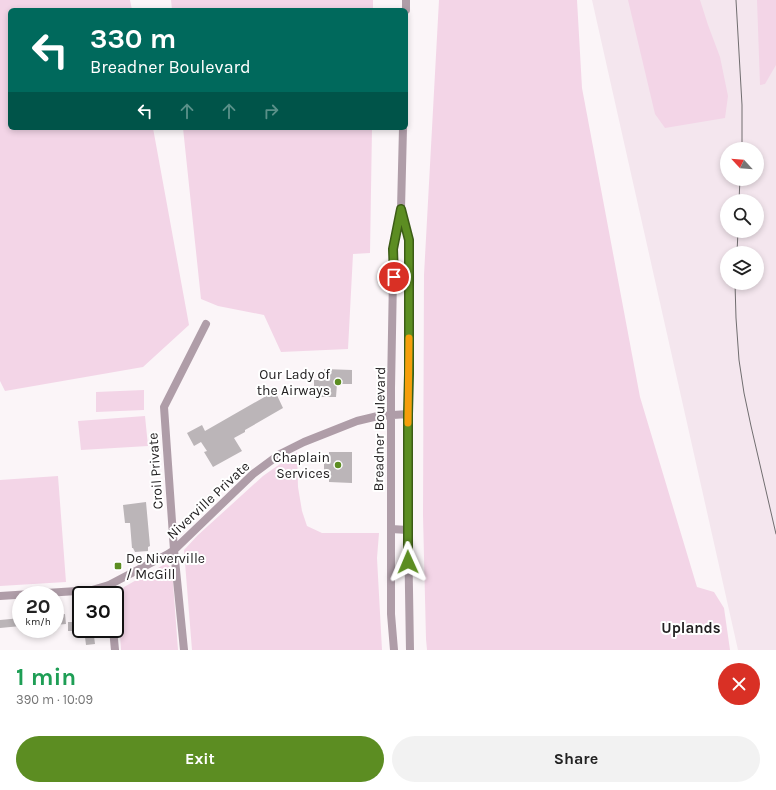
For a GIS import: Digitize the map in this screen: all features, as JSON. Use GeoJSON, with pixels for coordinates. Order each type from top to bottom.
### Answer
{"type":"FeatureCollection","features":[{"type":"Feature","properties":{"kind":"street","name":"Breadner Boulevard"},"geometry":{"type":"LineString","coordinates":[[394,650],[391,529],[393,249],[401,209],[403,130]]}},
{"type":"Feature","properties":{"kind":"street","name":"Breadner Boulevard"},"geometry":{"type":"LineString","coordinates":[[401,209],[409,240],[408,530],[410,650]]}},
{"type":"Feature","properties":{"kind":"street","name":"Croil Private"},"geometry":{"type":"LineString","coordinates":[[184,650],[174,550],[164,407],[206,324]]}},
{"type":"Feature","properties":{"kind":"street","name":"Niverville Private"},"geometry":{"type":"LineString","coordinates":[[0,596],[92,590],[109,585],[174,550],[253,474],[280,454],[304,442],[357,421],[378,416],[408,414]]}},
{"type":"Feature","properties":{"kind":"street"},"geometry":{"type":"LineString","coordinates":[[391,529],[408,530]]}},
{"type":"Feature","properties":{"kind":"street"},"geometry":{"type":"LineString","coordinates":[[114,638],[115,650]]}},
{"type":"Feature","properties":{"kind":"shaded area"},"geometry":{"type":"Polygon","coordinates":[[[0,0],[130,0],[132,8],[8,8],[8,130],[153,130],[189,325],[143,367],[5,391],[0,381],[0,0]]]}},
{"type":"Feature","properties":{"kind":"shaded area"},"geometry":{"type":"Polygon","coordinates":[[[171,0],[373,0],[373,8],[172,8],[171,0]]]}},
{"type":"Feature","properties":{"kind":"shaded area"},"geometry":{"type":"Polygon","coordinates":[[[439,0],[577,0],[582,88],[640,397],[697,587],[714,592],[724,608],[730,650],[427,650],[423,515],[424,275],[439,0]]]}},
{"type":"Feature","properties":{"kind":"shaded area"},"geometry":{"type":"Polygon","coordinates":[[[592,0],[776,0],[776,650],[738,650],[592,0]]]}},
{"type":"Feature","properties":{"kind":"shaded area"},"geometry":{"type":"Polygon","coordinates":[[[628,0],[700,0],[720,57],[728,96],[725,118],[665,128],[655,114],[628,0]]]}},
{"type":"Feature","properties":{"kind":"shaded area"},"geometry":{"type":"Polygon","coordinates":[[[757,0],[776,0],[776,65],[765,84],[760,85],[757,0]]]}},
{"type":"Feature","properties":{"kind":"shaded area"},"geometry":{"type":"Polygon","coordinates":[[[183,130],[372,130],[370,253],[353,254],[348,349],[281,352],[264,315],[218,306],[201,299],[183,130]]]}},
{"type":"Feature","properties":{"kind":"shaded area"},"geometry":{"type":"Polygon","coordinates":[[[144,390],[144,410],[96,412],[96,392],[144,390]]]}},
{"type":"Feature","properties":{"kind":"shaded area"},"geometry":{"type":"Polygon","coordinates":[[[145,416],[148,446],[81,450],[78,421],[145,416]]]}},
{"type":"Feature","properties":{"kind":"shaded area"},"geometry":{"type":"Polygon","coordinates":[[[297,452],[298,487],[302,511],[307,526],[322,533],[379,533],[377,558],[382,650],[192,650],[184,550],[198,535],[263,476],[297,452]]]}},
{"type":"Feature","properties":{"kind":"shaded area"},"geometry":{"type":"Polygon","coordinates":[[[58,476],[66,582],[0,586],[0,480],[58,476]]]}},
{"type":"Feature","properties":{"kind":"shaded area"},"geometry":{"type":"Polygon","coordinates":[[[165,564],[172,569],[178,650],[121,650],[120,638],[124,638],[124,587],[165,564]]]}},
{"type":"Feature","properties":{"kind":"building","name":"Our Lady of the Airways"},"geometry":{"type":"Polygon","coordinates":[[[324,369],[352,370],[352,384],[337,384],[336,397],[315,397],[316,386],[314,386],[314,380],[324,380],[324,369]]]}},
{"type":"Feature","properties":{"kind":"building"},"geometry":{"type":"Polygon","coordinates":[[[275,391],[283,408],[234,438],[242,451],[213,467],[204,452],[207,451],[201,442],[194,446],[187,433],[202,425],[205,431],[275,391]]]}},
{"type":"Feature","properties":{"kind":"building","name":"Chaplain Services"},"geometry":{"type":"Polygon","coordinates":[[[329,452],[352,452],[352,483],[329,482],[329,475],[324,473],[324,457],[329,458],[329,452]]]}},
{"type":"Feature","properties":{"kind":"building"},"geometry":{"type":"Polygon","coordinates":[[[146,502],[150,546],[148,547],[148,551],[135,552],[132,548],[130,523],[125,523],[123,505],[146,502]]]}},
{"type":"Feature","properties":{"kind":"building"},"geometry":{"type":"Polygon","coordinates":[[[65,614],[66,624],[64,624],[65,614]]]}},
{"type":"Feature","properties":{"kind":"building"},"geometry":{"type":"Polygon","coordinates":[[[12,619],[12,627],[0,628],[0,620],[12,619]]]}},
{"type":"Feature","properties":{"kind":"building"},"geometry":{"type":"Polygon","coordinates":[[[68,622],[72,622],[72,631],[68,631],[68,622]]]}},
{"type":"Feature","properties":{"kind":"building"},"geometry":{"type":"Polygon","coordinates":[[[85,638],[94,638],[95,644],[86,645],[85,638]]]}},
{"type":"Feature","properties":{"kind":"tram line"},"geometry":{"type":"LineString","coordinates":[[736,0],[742,105],[742,142]]}},
{"type":"Feature","properties":{"kind":"tram line"},"geometry":{"type":"LineString","coordinates":[[739,194],[740,186]]}},
{"type":"Feature","properties":{"kind":"tram line"},"geometry":{"type":"LineString","coordinates":[[737,246],[738,238]]}},
{"type":"Feature","properties":{"kind":"tram line"},"geometry":{"type":"LineString","coordinates":[[735,290],[739,360],[744,393],[776,534]]}},
{"type":"Feature","properties":{"kind":"slow traffic"},"geometry":{"type":"LineString","coordinates":[[408,423],[409,338]]}},
{"type":"Feature","properties":{"kind":"place","name":"Our Lady of the Airways"},"geometry":{"type":"Point","coordinates":[338,382]}},
{"type":"Feature","properties":{"kind":"place","name":"Chaplain Services"},"geometry":{"type":"Point","coordinates":[338,465]}},
{"type":"Feature","properties":{"kind":"place","name":"De Niverville / McGill"},"geometry":{"type":"Point","coordinates":[118,566]}},
{"type":"Feature","properties":{"kind":"district","name":"Uplands"},"geometry":{"type":"Point","coordinates":[691,628]}},
{"type":"Feature","properties":{"kind":"route"},"geometry":{"type":"LineString","coordinates":[[394,277],[393,249],[401,209],[409,240],[408,562]]}}]}
